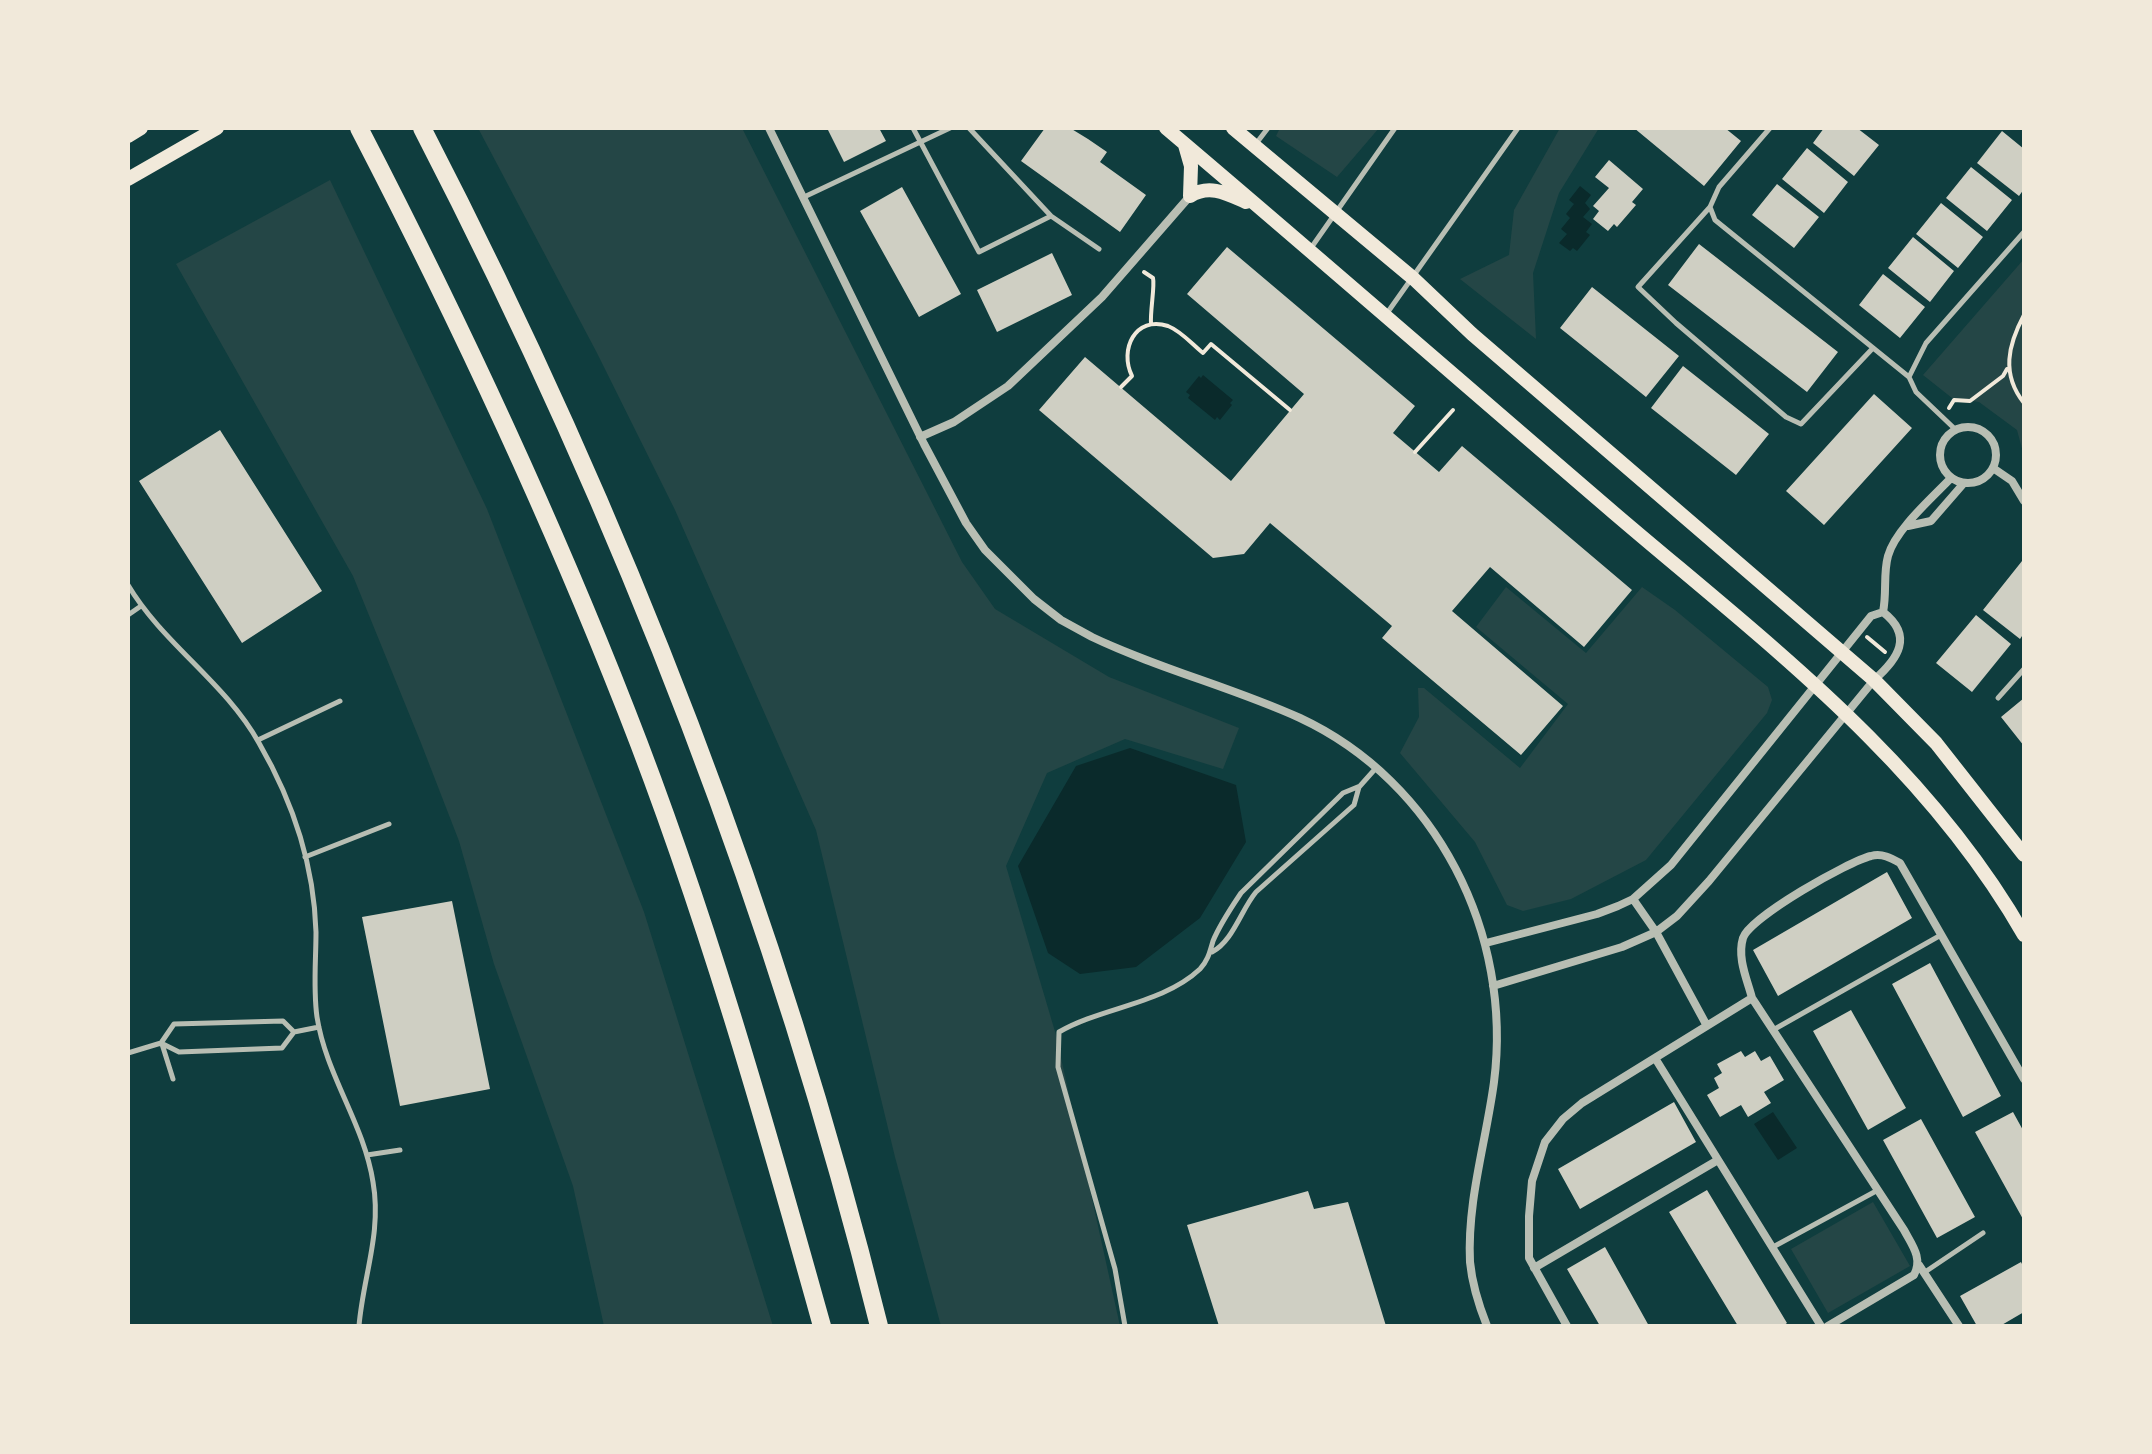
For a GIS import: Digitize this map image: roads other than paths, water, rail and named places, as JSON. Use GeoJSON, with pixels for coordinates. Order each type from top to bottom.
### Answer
{"type":"FeatureCollection","features":[{"type":"Feature","properties":{"kind":"highway"},"geometry":{"type":"LineString","coordinates":[[359,128],[457,321],[502,418],[627,711],[735,1023],[822,1326]]}},
{"type":"Feature","properties":{"kind":"highway"},"geometry":{"type":"LineString","coordinates":[[422,128],[554,395],[680,692],[789,1005],[879,1326]]}},
{"type":"Feature","properties":{"kind":"main road"},"geometry":{"type":"LineString","coordinates":[[128,136],[141,128]]}},
{"type":"Feature","properties":{"kind":"main road"},"geometry":{"type":"LineString","coordinates":[[128,179],[217,128]]}},
{"type":"Feature","properties":{"kind":"main road"},"geometry":{"type":"LineString","coordinates":[[1166,128],[1846,714],[1917,786],[2005,901],[2024,935]]}},
{"type":"Feature","properties":{"kind":"main road"},"geometry":{"type":"LineString","coordinates":[[1233,128],[1414,279],[1472,334],[1874,680],[1951,761],[2024,855]]}},
{"type":"Feature","properties":{"kind":"main road"},"geometry":{"type":"LineString","coordinates":[[1185,144],[1191,166],[1190,196]]}},
{"type":"Feature","properties":{"kind":"main road"},"geometry":{"type":"LineString","coordinates":[[1190,196],[1211,189],[1263,211]]}},
{"type":"Feature","properties":{"kind":"street"},"geometry":{"type":"LineString","coordinates":[[769,128],[920,437],[966,523],[985,550],[1034,599],[1061,620],[1113,648],[1300,719],[1343,744],[1377,767],[1409,799],[1447,850],[1470,898],[1486,943],[1497,1017],[1498,1050],[1472,1210],[1470,1263],[1478,1303],[1487,1326]]}},
{"type":"Feature","properties":{"kind":"street"},"geometry":{"type":"LineString","coordinates":[[920,437],[954,422],[1008,386],[1102,297],[1190,196]]}},
{"type":"Feature","properties":{"kind":"street"},"geometry":{"type":"LineString","coordinates":[[1969,427],[1986,434],[1995,450],[1993,468],[1979,481],[1964,483],[1951,478],[1941,465],[1939,456],[1945,439],[1956,430],[1969,427]]}},
{"type":"Feature","properties":{"kind":"street"},"geometry":{"type":"LineString","coordinates":[[1993,468],[2012,481],[2024,501]]}},
{"type":"Feature","properties":{"kind":"street"},"geometry":{"type":"LineString","coordinates":[[1883,612],[1889,553],[1907,526],[1951,478]]}},
{"type":"Feature","properties":{"kind":"street"},"geometry":{"type":"LineString","coordinates":[[1907,526],[1931,521],[1964,483]]}},
{"type":"Feature","properties":{"kind":"street"},"geometry":{"type":"LineString","coordinates":[[1486,943],[1597,914],[1633,899],[1671,865],[1871,616],[1883,612]]}},
{"type":"Feature","properties":{"kind":"street"},"geometry":{"type":"LineString","coordinates":[[1493,986],[1622,947],[1656,932],[1694,899],[1874,680],[1890,666],[1899,651],[1900,633],[1894,621],[1883,612]]}},
{"type":"Feature","properties":{"kind":"street"},"geometry":{"type":"LineString","coordinates":[[1959,1326],[1922,1269],[1904,1230],[1752,998],[1741,956],[1748,928],[1778,904],[1869,856],[1879,854],[1900,863],[2024,1079]]}},
{"type":"Feature","properties":{"kind":"street"},"geometry":{"type":"LineString","coordinates":[[1633,899],[1656,932],[1707,1026]]}},
{"type":"Feature","properties":{"kind":"street"},"geometry":{"type":"LineString","coordinates":[[1567,1326],[1529,1258],[1532,1181],[1545,1142],[1563,1119],[1582,1103],[1752,998]]}},
{"type":"Feature","properties":{"kind":"street"},"geometry":{"type":"LineString","coordinates":[[1655,1058],[1821,1326]]}},
{"type":"Feature","properties":{"kind":"street"},"geometry":{"type":"LineString","coordinates":[[1534,1268],[1718,1160]]}},
{"type":"Feature","properties":{"kind":"street"},"geometry":{"type":"LineString","coordinates":[[1828,1326],[1922,1269]]}},
{"type":"Feature","properties":{"kind":"lane"},"geometry":{"type":"LineString","coordinates":[[913,128],[979,252],[1051,216]]}},
{"type":"Feature","properties":{"kind":"lane"},"geometry":{"type":"LineString","coordinates":[[803,197],[950,128]]}},
{"type":"Feature","properties":{"kind":"lane"},"geometry":{"type":"LineString","coordinates":[[969,128],[1051,216],[1099,249]]}},
{"type":"Feature","properties":{"kind":"lane"},"geometry":{"type":"LineString","coordinates":[[1254,146],[1268,128]]}},
{"type":"Feature","properties":{"kind":"lane"},"geometry":{"type":"LineString","coordinates":[[1309,251],[1395,128]]}},
{"type":"Feature","properties":{"kind":"lane"},"geometry":{"type":"LineString","coordinates":[[1385,317],[1518,128]]}},
{"type":"Feature","properties":{"kind":"lane"},"geometry":{"type":"LineString","coordinates":[[1770,128],[1719,187],[1710,207],[1638,287],[1786,417],[1801,424],[1873,348]]}},
{"type":"Feature","properties":{"kind":"lane"},"geometry":{"type":"LineString","coordinates":[[1710,207],[1715,220],[1909,377],[1916,392],[1956,430]]}},
{"type":"Feature","properties":{"kind":"lane"},"geometry":{"type":"LineString","coordinates":[[1909,377],[1926,343],[2024,232]]}},
{"type":"Feature","properties":{"kind":"lane"},"geometry":{"type":"LineString","coordinates":[[128,585],[162,632],[230,702],[258,740],[295,818],[314,899],[316,1013],[322,1042],[358,1128],[374,1184],[373,1253],[361,1302],[359,1326]]}},
{"type":"Feature","properties":{"kind":"lane"},"geometry":{"type":"LineString","coordinates":[[128,615],[141,606]]}},
{"type":"Feature","properties":{"kind":"lane"},"geometry":{"type":"LineString","coordinates":[[1998,698],[2024,669]]}},
{"type":"Feature","properties":{"kind":"lane"},"geometry":{"type":"LineString","coordinates":[[258,740],[340,701]]}},
{"type":"Feature","properties":{"kind":"lane"},"geometry":{"type":"LineString","coordinates":[[1211,952],[1222,947],[1245,905],[1256,892],[1354,805],[1360,786],[1377,767]]}},
{"type":"Feature","properties":{"kind":"lane"},"geometry":{"type":"LineString","coordinates":[[1125,1326],[1115,1269],[1058,1067],[1059,1032],[1078,1021],[1167,990],[1200,969],[1241,893],[1343,793],[1360,786]]}},
{"type":"Feature","properties":{"kind":"lane"},"geometry":{"type":"LineString","coordinates":[[305,857],[389,824]]}},
{"type":"Feature","properties":{"kind":"lane"},"geometry":{"type":"LineString","coordinates":[[1773,1030],[1941,935]]}},
{"type":"Feature","properties":{"kind":"lane"},"geometry":{"type":"LineString","coordinates":[[128,1053],[161,1043],[174,1024],[283,1021],[294,1032]]}},
{"type":"Feature","properties":{"kind":"lane"},"geometry":{"type":"LineString","coordinates":[[161,1043],[179,1052],[282,1048],[294,1032],[319,1027]]}},
{"type":"Feature","properties":{"kind":"lane"},"geometry":{"type":"LineString","coordinates":[[161,1043],[173,1079]]}},
{"type":"Feature","properties":{"kind":"lane"},"geometry":{"type":"LineString","coordinates":[[367,1155],[400,1150]]}},
{"type":"Feature","properties":{"kind":"lane"},"geometry":{"type":"LineString","coordinates":[[1772,1248],[1878,1190]]}},
{"type":"Feature","properties":{"kind":"lane"},"geometry":{"type":"LineString","coordinates":[[1922,1269],[1983,1233]]}}]}
